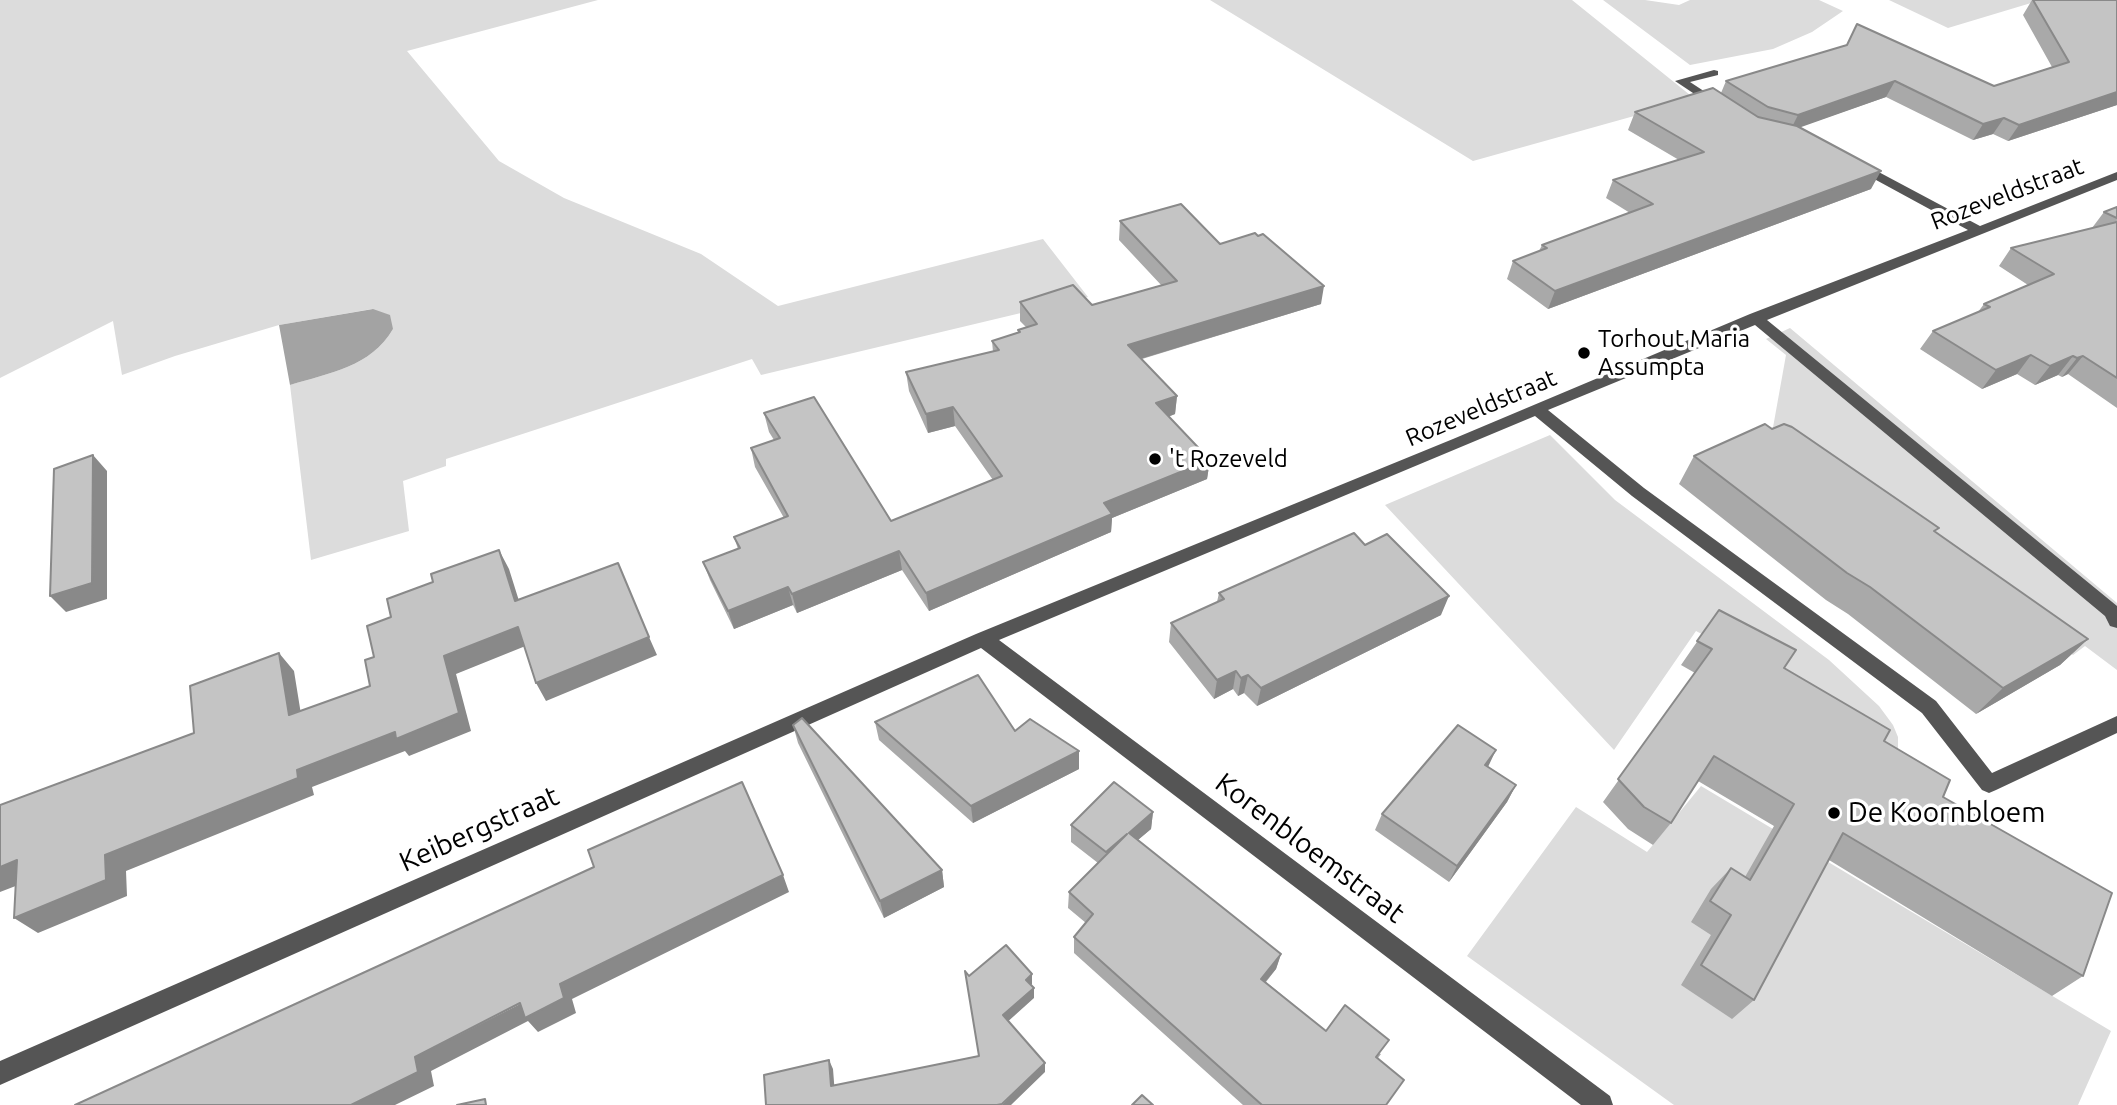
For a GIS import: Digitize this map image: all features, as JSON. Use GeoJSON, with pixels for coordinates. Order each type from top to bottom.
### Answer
{"type":"FeatureCollection","features":[{"type":"Feature","properties":{"kind":"street"},"geometry":{"type":"LineString","coordinates":[[1714,73],[1681,81],[1734,115]]}},
{"type":"Feature","properties":{"kind":"street"},"geometry":{"type":"LineString","coordinates":[[1845,158],[1978,230]]}},
{"type":"Feature","properties":{"kind":"street","name":"Rozeveldstraat"},"geometry":{"type":"LineString","coordinates":[[983,639],[1755,317],[2117,176]]}},
{"type":"Feature","properties":{"kind":"street"},"geometry":{"type":"LineString","coordinates":[[1755,317],[2111,611],[2117,621]]}},
{"type":"Feature","properties":{"kind":"street"},"geometry":{"type":"LineString","coordinates":[[1537,409],[1638,492],[1929,708],[1989,784],[2117,724]]}},
{"type":"Feature","properties":{"kind":"street","name":"Keibergstraat"},"geometry":{"type":"LineString","coordinates":[[0,1073],[983,639]]}},
{"type":"Feature","properties":{"kind":"street","name":"Korenbloemstraat"},"geometry":{"type":"LineString","coordinates":[[983,639],[1601,1105]]}},
{"type":"Feature","properties":{"kind":"shaded area"},"geometry":{"type":"Polygon","coordinates":[[[0,0],[598,0],[407,51],[499,161],[564,198],[701,254],[778,306],[1043,239],[1088,297],[761,375],[752,359],[446,459],[446,466],[403,481],[409,531],[311,560],[290,385],[334,372],[361,360],[384,342],[393,329],[372,309],[279,325],[122,375],[113,321],[0,378],[0,0]]]}},
{"type":"Feature","properties":{"kind":"shaded area"},"geometry":{"type":"Polygon","coordinates":[[[1210,0],[1572,0],[1695,99],[1473,161],[1210,0]]]}},
{"type":"Feature","properties":{"kind":"shaded area"},"geometry":{"type":"Polygon","coordinates":[[[1603,0],[1645,0],[1679,5],[1690,0],[1819,0],[1843,11],[1812,32],[1773,49],[1690,65],[1603,0]]]}},
{"type":"Feature","properties":{"kind":"shaded area"},"geometry":{"type":"Polygon","coordinates":[[[1889,0],[2041,0],[1948,28],[1889,0]]]}},
{"type":"Feature","properties":{"kind":"shaded area"},"geometry":{"type":"Polygon","coordinates":[[[373,309],[390,315],[393,329],[384,342],[348,367],[290,385],[279,325],[373,309]]]}},
{"type":"Feature","properties":{"kind":"shaded area"},"geometry":{"type":"Polygon","coordinates":[[[1790,328],[2117,603],[2117,670],[2085,646],[2073,655],[1768,439],[1772,433],[1786,355],[1766,339],[1790,328]]]}},
{"type":"Feature","properties":{"kind":"shaded area"},"geometry":{"type":"Polygon","coordinates":[[[1550,435],[1615,500],[1829,660],[1879,706],[1893,725],[1898,737],[1898,750],[1777,674],[1696,631],[1614,750],[1385,505],[1550,435]]]}},
{"type":"Feature","properties":{"kind":"shaded area"},"geometry":{"type":"Polygon","coordinates":[[[1701,786],[2111,1031],[2078,1105],[1674,1105],[1467,956],[1576,807],[1647,852],[1701,786]]]}},
{"type":"Feature","properties":{"kind":"building"},"geometry":{"type":"Polygon","coordinates":[[[2033,0],[2117,0],[2117,92],[2019,125],[2004,118],[1983,124],[1895,81],[1798,115],[1768,107],[1726,81],[1847,45],[1857,24],[1994,86],[2069,62],[2033,0]]]}},
{"type":"Feature","properties":{"kind":"building"},"geometry":{"type":"Polygon","coordinates":[[[1713,88],[1758,117],[1797,126],[1881,171],[1555,291],[1513,261],[1547,248],[1542,245],[1653,204],[1613,180],[1704,152],[1635,112],[1713,88]]]}},
{"type":"Feature","properties":{"kind":"building"},"geometry":{"type":"Polygon","coordinates":[[[1181,204],[1220,244],[1255,233],[1258,236],[1263,234],[1324,286],[1128,345],[1177,396],[1156,403],[1210,460],[1104,503],[1112,514],[926,593],[899,551],[792,594],[788,587],[728,611],[703,562],[740,548],[734,537],[788,516],[751,448],[780,438],[764,413],[814,397],[891,521],[1002,476],[953,407],[926,414],[906,372],[999,350],[992,341],[1037,324],[1020,302],[1073,285],[1092,305],[1177,281],[1120,221],[1181,204]]]}},
{"type":"Feature","properties":{"kind":"building"},"geometry":{"type":"Polygon","coordinates":[[[2117,207],[2117,218],[2104,212],[2117,207]]]}},
{"type":"Feature","properties":{"kind":"building"},"geometry":{"type":"Polygon","coordinates":[[[2117,222],[2117,378],[2083,356],[2073,356],[2050,366],[2031,355],[1996,370],[1933,331],[1990,307],[1984,304],[2054,274],[2011,248],[2117,222]]]}},
{"type":"Feature","properties":{"kind":"building"},"geometry":{"type":"Polygon","coordinates":[[[1765,424],[1772,429],[1784,424],[1792,427],[1939,528],[1934,531],[2088,639],[2003,688],[1694,456],[1765,424]]]}},
{"type":"Feature","properties":{"kind":"building"},"geometry":{"type":"Polygon","coordinates":[[[93,455],[92,583],[50,596],[54,469],[93,455]]]}},
{"type":"Feature","properties":{"kind":"building"},"geometry":{"type":"Polygon","coordinates":[[[1354,533],[1365,545],[1387,534],[1449,596],[1261,688],[1248,675],[1241,678],[1236,671],[1217,680],[1171,623],[1224,599],[1219,593],[1354,533]]]}},
{"type":"Feature","properties":{"kind":"building"},"geometry":{"type":"Polygon","coordinates":[[[499,550],[515,601],[618,563],[649,637],[536,683],[518,627],[444,656],[459,713],[396,739],[395,732],[297,770],[298,778],[105,855],[106,880],[14,918],[17,860],[0,867],[0,805],[194,733],[190,686],[279,653],[289,715],[370,686],[365,660],[374,657],[367,626],[391,617],[387,599],[433,582],[431,574],[499,550]]]}},
{"type":"Feature","properties":{"kind":"building"},"geometry":{"type":"Polygon","coordinates":[[[1719,610],[1796,650],[1784,668],[1890,730],[1884,741],[1950,780],[1943,797],[2112,893],[2083,976],[1843,833],[1754,1000],[1701,965],[1731,915],[1710,901],[1731,868],[1750,880],[1794,804],[1714,756],[1671,823],[1644,807],[1618,779],[1712,649],[1697,641],[1719,610]]]}},
{"type":"Feature","properties":{"kind":"building"},"geometry":{"type":"Polygon","coordinates":[[[978,675],[1015,731],[1030,719],[1079,751],[971,806],[875,722],[978,675]]]}},
{"type":"Feature","properties":{"kind":"building"},"geometry":{"type":"Polygon","coordinates":[[[802,718],[942,870],[880,901],[793,725],[802,718]]]}},
{"type":"Feature","properties":{"kind":"building"},"geometry":{"type":"Polygon","coordinates":[[[1458,725],[1496,750],[1485,765],[1516,785],[1457,866],[1382,814],[1458,725]]]}},
{"type":"Feature","properties":{"kind":"building"},"geometry":{"type":"Polygon","coordinates":[[[742,782],[783,875],[560,984],[564,998],[525,1018],[520,1003],[415,1057],[418,1072],[351,1105],[75,1105],[594,867],[588,850],[742,782]]]}},
{"type":"Feature","properties":{"kind":"building"},"geometry":{"type":"Polygon","coordinates":[[[1114,782],[1153,812],[1129,833],[1281,954],[1261,979],[1326,1031],[1345,1005],[1389,1040],[1376,1057],[1404,1080],[1386,1105],[1262,1105],[1074,937],[1093,914],[1069,892],[1127,834],[1106,852],[1071,825],[1114,782]]]}},
{"type":"Feature","properties":{"kind":"building"},"geometry":{"type":"Polygon","coordinates":[[[1006,945],[1032,974],[1026,980],[1034,988],[1003,1015],[1045,1063],[1002,1104],[766,1105],[764,1075],[829,1060],[831,1086],[979,1056],[965,971],[969,976],[1006,945]]]}},
{"type":"Feature","properties":{"kind":"building"},"geometry":{"type":"Polygon","coordinates":[[[1142,1095],[1153,1105],[1132,1105],[1142,1095]]]}},
{"type":"Feature","properties":{"kind":"building"},"geometry":{"type":"Polygon","coordinates":[[[485,1099],[486,1105],[457,1105],[485,1099]]]}},
{"type":"Feature","properties":{"kind":"place","name":"Torhout Maria Assumpta"},"geometry":{"type":"Point","coordinates":[1584,353]}},
{"type":"Feature","properties":{"kind":"place","name":"'t Rozeveld"},"geometry":{"type":"Point","coordinates":[1155,459]}},
{"type":"Feature","properties":{"kind":"place","name":"De Koornbloem"},"geometry":{"type":"Point","coordinates":[1834,813]}}]}
